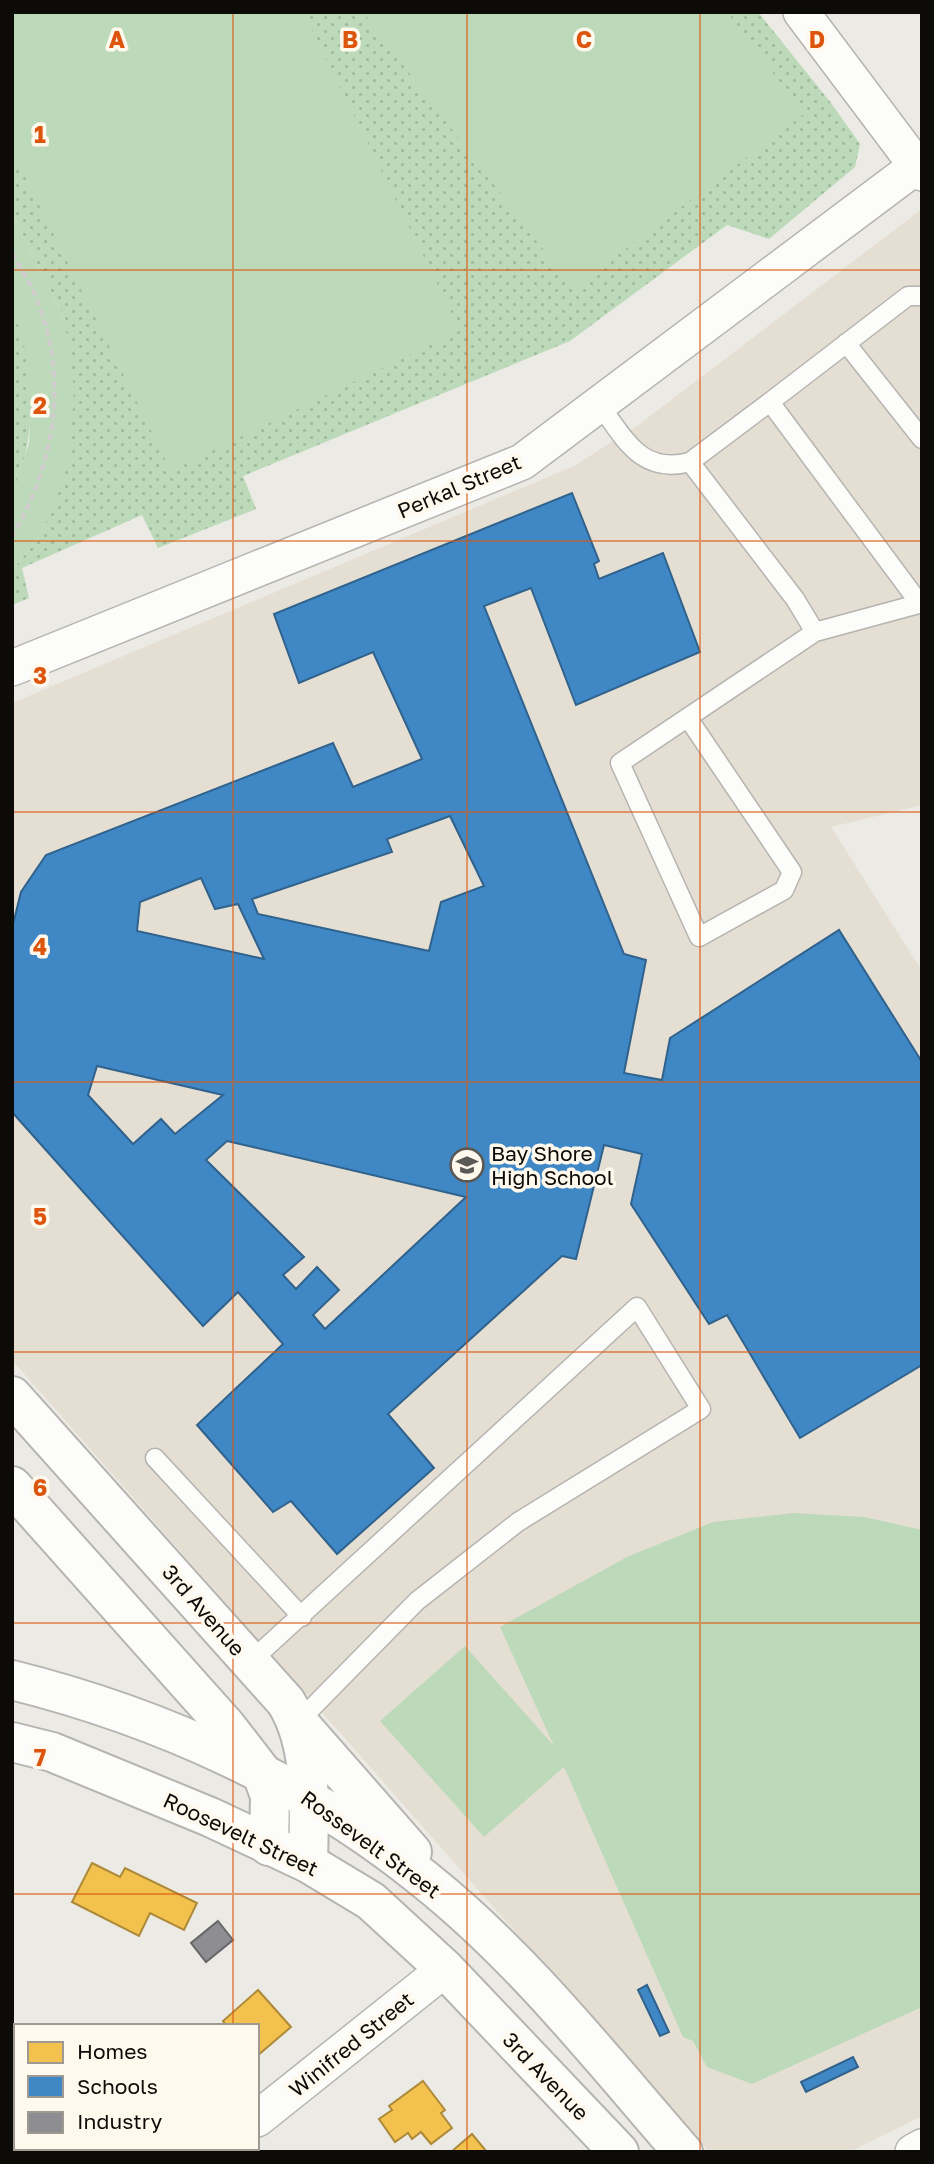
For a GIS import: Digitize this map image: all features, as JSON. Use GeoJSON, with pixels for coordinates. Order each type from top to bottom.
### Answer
{"type":"FeatureCollection","features":[{"type":"Feature","properties":{"kind":"main road","name":"3rd Avenue"},"geometry":{"type":"LineString","coordinates":[[12,1396],[286,1702],[298,1722],[310,1797],[308,1863]]}},
{"type":"Feature","properties":{"kind":"main road"},"geometry":{"type":"LineString","coordinates":[[12,1486],[227,1727],[261,1771],[270,1796],[269,1846]]}},
{"type":"Feature","properties":{"kind":"main road"},"geometry":{"type":"LineString","coordinates":[[75,1557],[117,1514]]}},
{"type":"Feature","properties":{"kind":"main road","name":"Rossevelt Street"},"geometry":{"type":"LineString","coordinates":[[12,1680],[85,1698],[261,1771],[310,1797],[425,1879],[525,1972],[683,2152]]}},
{"type":"Feature","properties":{"kind":"main road"},"geometry":{"type":"LineString","coordinates":[[298,1722],[411,1850],[425,1879]]}},
{"type":"Feature","properties":{"kind":"main road","name":"Roosevelt Street"},"geometry":{"type":"LineString","coordinates":[[12,1742],[52,1752],[210,1817],[308,1863],[371,1901],[445,1969]]}},
{"type":"Feature","properties":{"kind":"main road","name":"3rd Avenue"},"geometry":{"type":"LineString","coordinates":[[445,1969],[619,2152]]}},
{"type":"Feature","properties":{"kind":"street"},"geometry":{"type":"LineString","coordinates":[[801,12],[920,167]]}},
{"type":"Feature","properties":{"kind":"street","name":"Perkal Street"},"geometry":{"type":"LineString","coordinates":[[12,668],[522,462],[920,167]]}},
{"type":"Feature","properties":{"kind":"street","name":"Winifred Street"},"geometry":{"type":"LineString","coordinates":[[259,2117],[445,1969]]}},
{"type":"Feature","properties":{"kind":"street"},"geometry":{"type":"LineString","coordinates":[[913,2152],[922,2147]]}},
{"type":"Feature","properties":{"kind":"lane"},"geometry":{"type":"LineString","coordinates":[[600,404],[628,442],[645,458],[666,466],[690,462],[908,296],[922,296]]}},
{"type":"Feature","properties":{"kind":"lane"},"geometry":{"type":"LineString","coordinates":[[846,343],[922,439]]}},
{"type":"Feature","properties":{"kind":"lane"},"geometry":{"type":"LineString","coordinates":[[688,718],[792,872],[784,890],[699,937],[620,763],[815,632],[921,603],[770,402]]}},
{"type":"Feature","properties":{"kind":"lane"},"geometry":{"type":"LineString","coordinates":[[690,462],[795,599],[815,632]]}},
{"type":"Feature","properties":{"kind":"lane"},"geometry":{"type":"LineString","coordinates":[[250,1662],[636,1307],[701,1409],[518,1522],[417,1601],[298,1722]]}},
{"type":"Feature","properties":{"kind":"lane"},"geometry":{"type":"LineString","coordinates":[[155,1458],[302,1616]]}},
{"type":"Feature","properties":{"kind":"path"},"geometry":{"type":"LineString","coordinates":[[12,253],[39,304],[55,370],[55,398],[47,456],[38,486],[12,536]]}},
{"type":"Feature","properties":{"kind":"shaded area","name":"Bay Shore High School"},"geometry":{"type":"Polygon","coordinates":[[[922,209],[922,805],[831,827],[922,971],[922,2116],[849,2152],[709,2152],[12,1360],[12,703],[574,466],[637,426],[922,209]]]}},
{"type":"Feature","properties":{"kind":"green space"},"geometry":{"type":"Polygon","coordinates":[[[12,12],[758,12],[831,103],[860,144],[855,167],[769,239],[727,225],[570,341],[243,476],[256,509],[158,548],[142,515],[22,568],[29,598],[12,605],[12,571],[42,532],[65,321],[12,213],[12,12]]]}},
{"type":"Feature","properties":{"kind":"green space"},"geometry":{"type":"Polygon","coordinates":[[[12,12],[303,12],[460,330],[171,471],[12,150],[12,12]]]}},
{"type":"Feature","properties":{"kind":"green space"},"geometry":{"type":"Polygon","coordinates":[[[363,12],[727,12],[804,114],[573,289],[363,12]]]}},
{"type":"Feature","properties":{"kind":"green space"},"geometry":{"type":"Polygon","coordinates":[[[12,213],[65,321],[74,389],[70,460],[42,532],[12,571],[12,496],[29,443],[31,403],[24,343],[12,307],[12,213]]]}},
{"type":"Feature","properties":{"kind":"green space"},"geometry":{"type":"Polygon","coordinates":[[[12,307],[27,351],[31,402],[26,452],[12,496],[12,307]]]}},
{"type":"Feature","properties":{"kind":"green space"},"geometry":{"type":"Polygon","coordinates":[[[793,1513],[865,1517],[922,1530],[922,2007],[752,2084],[707,2067],[693,2041],[683,2037],[564,1767],[484,1837],[380,1721],[465,1646],[554,1746],[500,1627],[627,1557],[713,1522],[793,1513]]]}},
{"type":"Feature","properties":{"kind":"building: Homes"},"geometry":{"type":"Polygon","coordinates":[[[92,1863],[120,1877],[125,1868],[197,1903],[184,1930],[150,1913],[139,1936],[72,1902],[92,1863]]]}},
{"type":"Feature","properties":{"kind":"building: Homes"},"geometry":{"type":"Polygon","coordinates":[[[258,1990],[291,2027],[259,2054],[259,2024],[225,2024],[223,2021],[258,1990]]]}},
{"type":"Feature","properties":{"kind":"building: Homes"},"geometry":{"type":"Polygon","coordinates":[[[423,2081],[445,2110],[441,2113],[452,2128],[431,2144],[421,2132],[412,2139],[408,2133],[395,2142],[379,2119],[392,2110],[389,2106],[423,2081]]]}},
{"type":"Feature","properties":{"kind":"building: Homes"},"geometry":{"type":"Polygon","coordinates":[[[472,2134],[487,2152],[451,2152],[472,2134]]]}},
{"type":"Feature","properties":{"kind":"building: Homes"},"geometry":{"type":"Polygon","coordinates":[[[81,2150],[83,2152],[40,2152],[81,2150]]]}},
{"type":"Feature","properties":{"kind":"building: Schools"},"geometry":{"type":"Polygon","coordinates":[[[572,493],[599,561],[594,564],[599,579],[663,553],[700,652],[576,705],[531,588],[484,606],[624,954],[646,960],[624,1073],[662,1080],[670,1038],[839,930],[922,1062],[922,1365],[800,1438],[727,1315],[709,1324],[631,1204],[642,1154],[604,1145],[576,1259],[562,1256],[388,1414],[434,1468],[337,1554],[291,1501],[273,1512],[197,1425],[283,1344],[238,1292],[203,1326],[12,1112],[12,928],[21,892],[46,855],[333,743],[353,787],[422,759],[373,652],[299,683],[274,614],[572,493]],[[450,816],[387,839],[392,852],[252,899],[258,914],[429,951],[441,902],[484,886],[450,816]],[[201,878],[140,902],[137,931],[264,959],[238,904],[215,909],[201,878]],[[97,1066],[88,1095],[133,1144],[161,1119],[175,1134],[223,1095],[97,1066]],[[227,1141],[206,1160],[304,1257],[283,1275],[296,1289],[317,1267],[339,1290],[313,1315],[325,1329],[466,1197],[227,1141]]]}},
{"type":"Feature","properties":{"kind":"building: Schools"},"geometry":{"type":"Polygon","coordinates":[[[647,1985],[669,2032],[660,2036],[638,1990],[647,1985]]]}},
{"type":"Feature","properties":{"kind":"building: Schools"},"geometry":{"type":"Polygon","coordinates":[[[853,2057],[858,2067],[806,2092],[801,2082],[853,2057]]]}},
{"type":"Feature","properties":{"kind":"building: Industry"},"geometry":{"type":"Polygon","coordinates":[[[218,1921],[233,1940],[206,1962],[191,1943],[218,1921]]]}},
{"type":"Feature","properties":{"kind":"place","name":"Bay Shore High School"},"geometry":{"type":"Point","coordinates":[467,1165]}}]}
